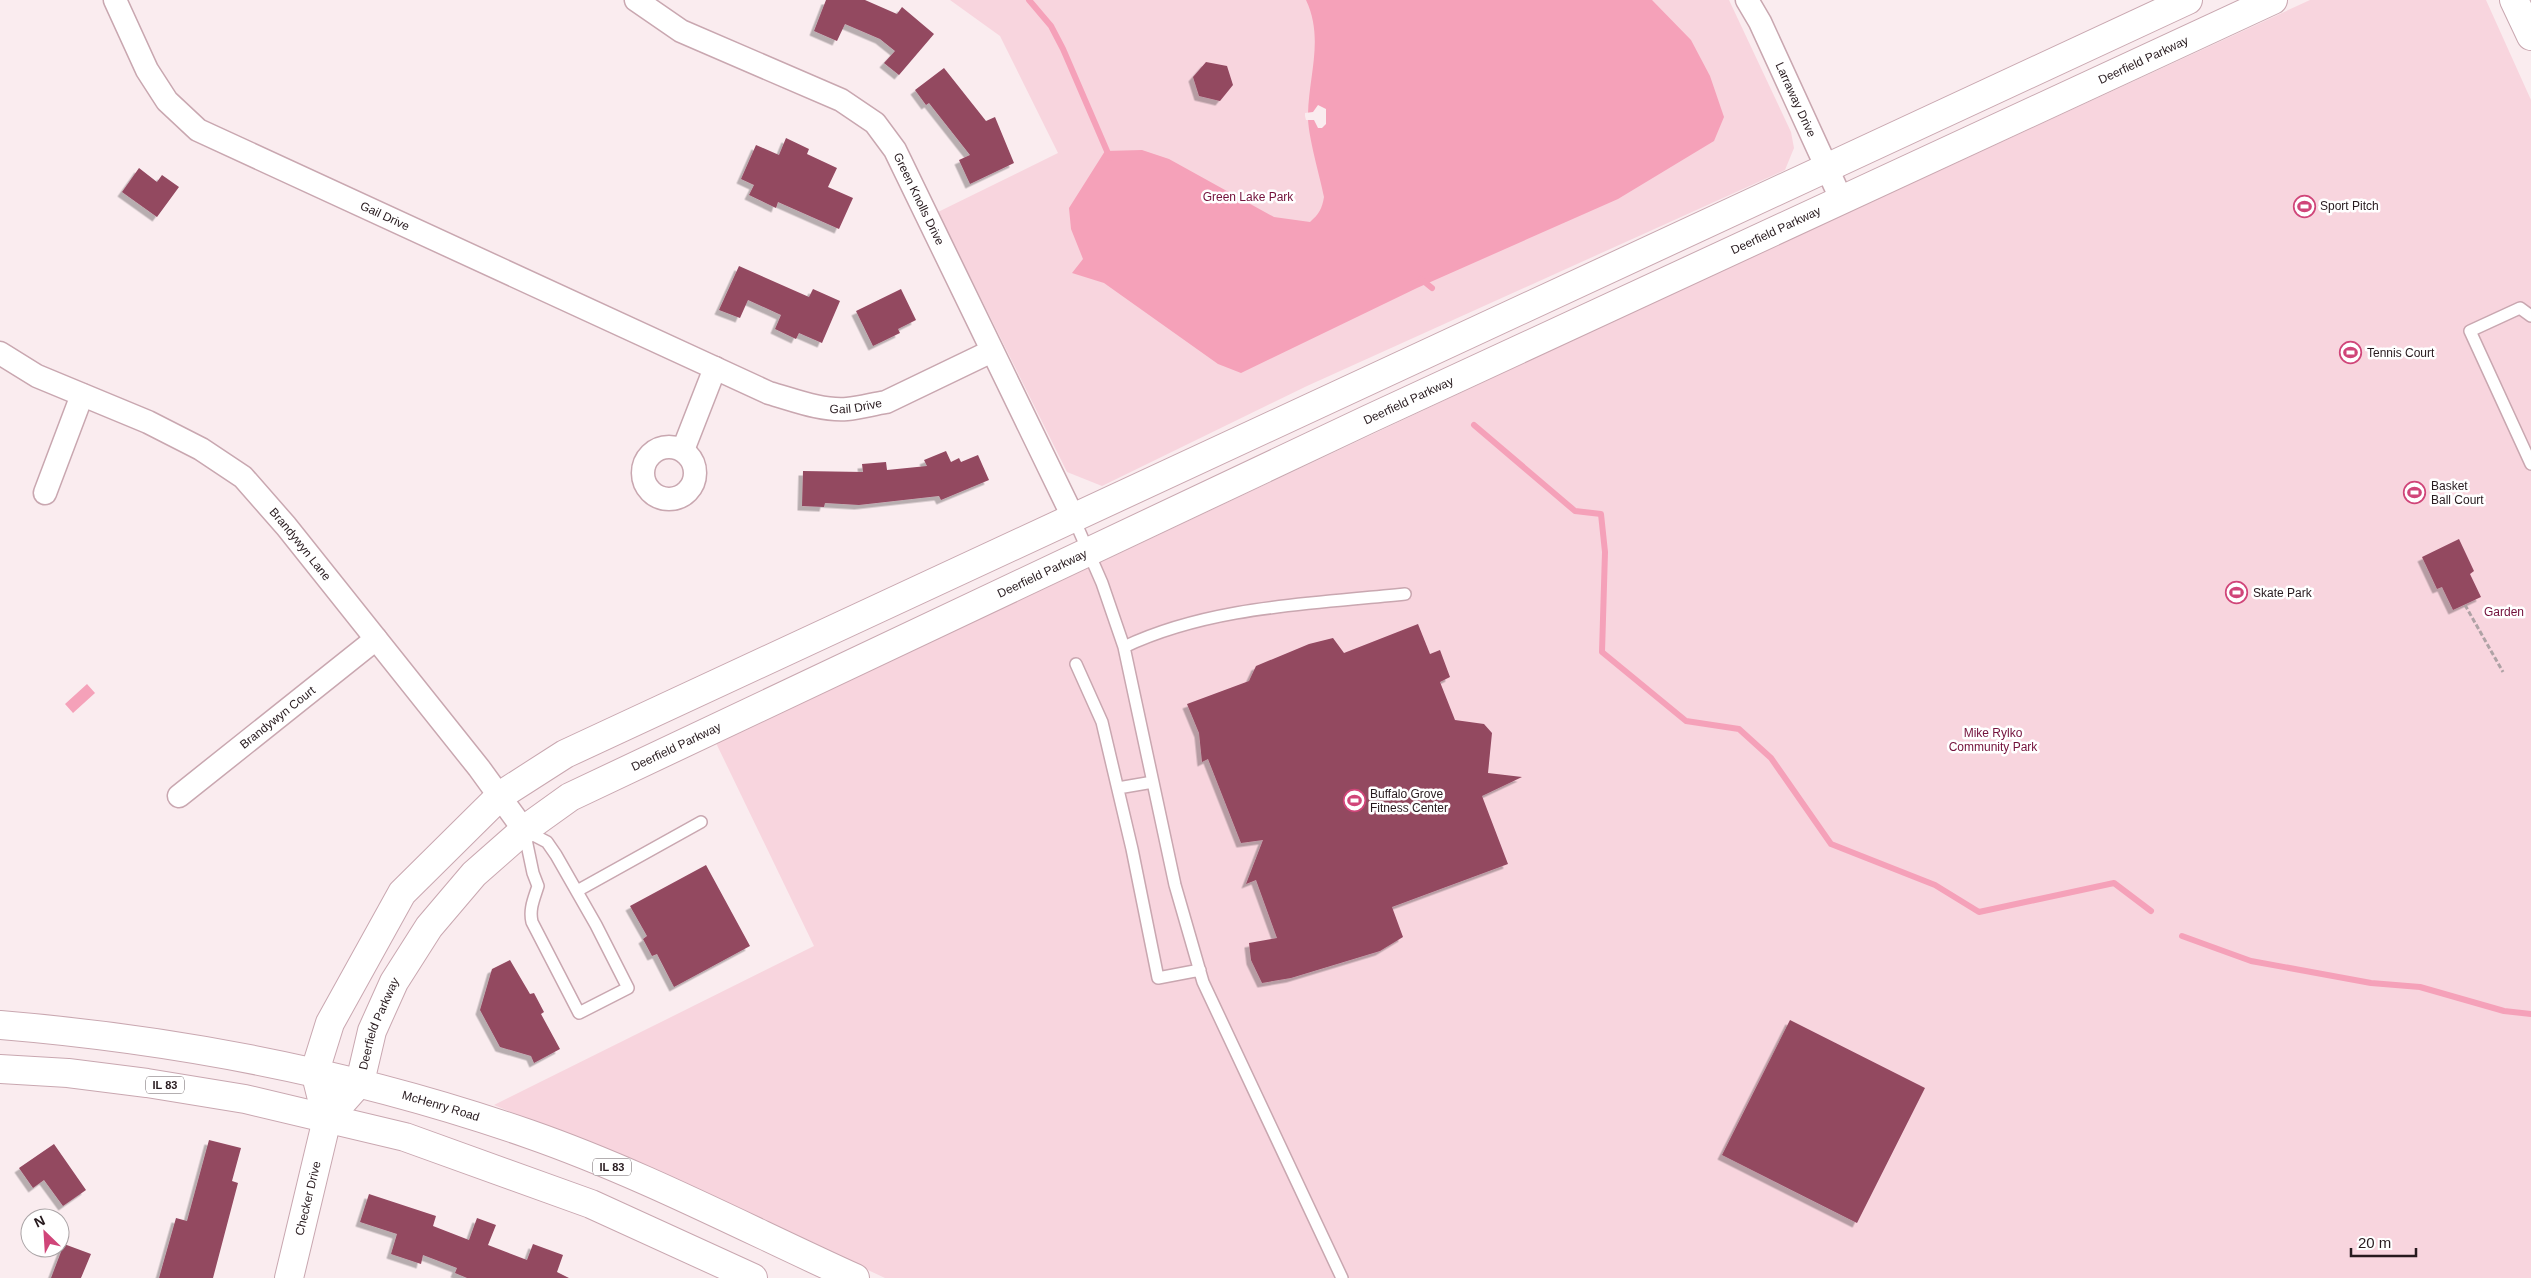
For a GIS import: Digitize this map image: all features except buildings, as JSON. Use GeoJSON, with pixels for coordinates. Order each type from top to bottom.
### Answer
{"type":"FeatureCollection","features":[{"type":"Feature","properties":{"kind":"main road"},"geometry":{"type":"LineString","coordinates":[[327,1118],[314,1071],[330,1023],[402,893],[501,795],[565,754],[2188,0]]}},
{"type":"Feature","properties":{"kind":"main road","name":"Deerfield Parkway"},"geometry":{"type":"LineString","coordinates":[[327,1118],[360,1082],[372,1031],[394,982],[430,927],[474,874],[524,830],[570,797],[1369,419],[2274,0]]}},
{"type":"Feature","properties":{"kind":"main road"},"geometry":{"type":"LineString","coordinates":[[2514,0],[2531,36]]}},
{"type":"Feature","properties":{"kind":"main road","name":"McHenry Road"},"geometry":{"type":"LineString","coordinates":[[0,1026],[67,1031],[180,1045],[314,1071],[360,1082],[529,1134],[633,1176],[855,1278]]}},
{"type":"Feature","properties":{"kind":"main road","name":"IL 83"},"geometry":{"type":"LineString","coordinates":[[0,1069],[68,1073],[147,1083],[245,1099],[405,1137],[591,1204],[753,1278]]}},
{"type":"Feature","properties":{"kind":"main road","name":"Checker Drive"},"geometry":{"type":"LineString","coordinates":[[289,1278],[327,1118]]}},
{"type":"Feature","properties":{"kind":"street","name":"Gail Drive"},"geometry":{"type":"LineString","coordinates":[[115,0],[147,70],[167,100],[198,130],[769,393],[812,406],[846,409],[886,402],[992,351]]}},
{"type":"Feature","properties":{"kind":"street","name":"Green Knolls Drive"},"geometry":{"type":"LineString","coordinates":[[636,0],[681,30],[841,100],[875,123],[895,150],[1074,519]]}},
{"type":"Feature","properties":{"kind":"street","name":"Larraway Drive"},"geometry":{"type":"LineString","coordinates":[[1747,0],[1760,22],[1825,168],[1842,201]]}},
{"type":"Feature","properties":{"kind":"street","name":"Brandywyn Lane"},"geometry":{"type":"LineString","coordinates":[[0,353],[37,376],[148,422],[201,449],[243,477],[286,526],[501,795],[524,830]]}},
{"type":"Feature","properties":{"kind":"street"},"geometry":{"type":"LineString","coordinates":[[683,450],[715,368]]}},
{"type":"Feature","properties":{"kind":"street"},"geometry":{"type":"LineString","coordinates":[[45,493],[82,395]]}},
{"type":"Feature","properties":{"kind":"street","name":"Brandywyn Court"},"geometry":{"type":"LineString","coordinates":[[179,796],[376,638]]}},
{"type":"Feature","properties":{"kind":"lane"},"geometry":{"type":"LineString","coordinates":[[2531,316],[2520,308],[2470,331],[2531,464]]}},
{"type":"Feature","properties":{"kind":"lane"},"geometry":{"type":"LineString","coordinates":[[1074,519],[1102,583],[1124,647],[1175,885],[1200,970],[1342,1278]]}},
{"type":"Feature","properties":{"kind":"lane"},"geometry":{"type":"LineString","coordinates":[[1124,647],[1149,635],[1176,627],[1257,610],[1405,594]]}},
{"type":"Feature","properties":{"kind":"lane"},"geometry":{"type":"LineString","coordinates":[[1076,664],[1102,722],[1118,788],[1158,978],[1200,970]]}},
{"type":"Feature","properties":{"kind":"lane"},"geometry":{"type":"LineString","coordinates":[[1118,788],[1153,782]]}},
{"type":"Feature","properties":{"kind":"lane"},"geometry":{"type":"LineString","coordinates":[[577,891],[701,822]]}},
{"type":"Feature","properties":{"kind":"lane"},"geometry":{"type":"LineString","coordinates":[[524,830],[547,842],[577,891],[628,988],[579,1013],[532,922],[530,914],[531,903],[538,886],[532,873],[524,830]]}},
{"type":"Feature","properties":{"kind":"path"},"geometry":{"type":"LineString","coordinates":[[2464,605],[2503,672]]}},
{"type":"Feature","properties":{"kind":"green space","name":"Green Lake Park"},"geometry":{"type":"Polygon","coordinates":[[[950,0],[1729,0],[1791,132],[1794,148],[1785,170],[1307,386],[1102,486],[1067,472],[938,212],[1058,153],[1000,36],[950,0]]]}},
{"type":"Feature","properties":{"kind":"green space","name":"Mike Rylko Community Park"},"geometry":{"type":"Polygon","coordinates":[[[2310,0],[2486,0],[2531,100],[2531,1278],[885,1278],[690,1187],[494,1105],[814,946],[716,743],[1626,315],[2310,0]]]}},
{"type":"Feature","properties":{"kind":"shaded area"},"geometry":{"type":"Polygon","coordinates":[[[1306,0],[1652,0],[1691,40],[1710,76],[1724,117],[1714,141],[1618,199],[1417,288],[1241,373],[1218,364],[1104,283],[1072,273],[1083,259],[1071,229],[1069,208],[1105,151],[1142,150],[1169,159],[1274,217],[1310,222],[1320,211],[1324,197],[1308,122],[1315,42],[1311,14],[1306,0]]]}},
{"type":"Feature","properties":{"kind":"shaded area"},"geometry":{"type":"Polygon","coordinates":[[[87,684],[95,693],[73,713],[65,704],[87,684]]]}},
{"type":"Feature","properties":{"kind":"pier"},"geometry":{"type":"Polygon","coordinates":[[[1318,105],[1326,109],[1326,124],[1322,128],[1318,128],[1314,120],[1306,120],[1305,116],[1305,113],[1313,112],[1318,105]]]}},
{"type":"Feature","properties":{"kind":"waterway"},"geometry":{"type":"LineString","coordinates":[[1029,0],[1051,26],[1063,49],[1110,158]]}},
{"type":"Feature","properties":{"kind":"waterway"},"geometry":{"type":"LineString","coordinates":[[1421,279],[1432,288]]}},
{"type":"Feature","properties":{"kind":"waterway"},"geometry":{"type":"LineString","coordinates":[[1474,425],[1575,511],[1601,514],[1605,552],[1602,652],[1686,721],[1739,729],[1771,758],[1831,844],[1935,885],[1979,912],[2114,883],[2151,911]]}},
{"type":"Feature","properties":{"kind":"waterway"},"geometry":{"type":"LineString","coordinates":[[2182,936],[2251,961],[2371,983],[2420,987],[2504,1011],[2531,1014]]}},
{"type":"Feature","properties":{"kind":"place","name":"Sport Pitch"},"geometry":{"type":"Point","coordinates":[2304,206]}},
{"type":"Feature","properties":{"kind":"place","name":"Tennis Court"},"geometry":{"type":"Point","coordinates":[2351,353]}},
{"type":"Feature","properties":{"kind":"place","name":"Basket Ball Court"},"geometry":{"type":"Point","coordinates":[2415,493]}},
{"type":"Feature","properties":{"kind":"place","name":"Skate Park"},"geometry":{"type":"Point","coordinates":[2237,593]}},
{"type":"Feature","properties":{"kind":"place","name":"Buffalo Grove Fitness Center"},"geometry":{"type":"Point","coordinates":[1354,801]}},
{"type":"Feature","properties":{"kind":"park label","name":"Garden"},"geometry":{"type":"Point","coordinates":[2504,612]}}]}
